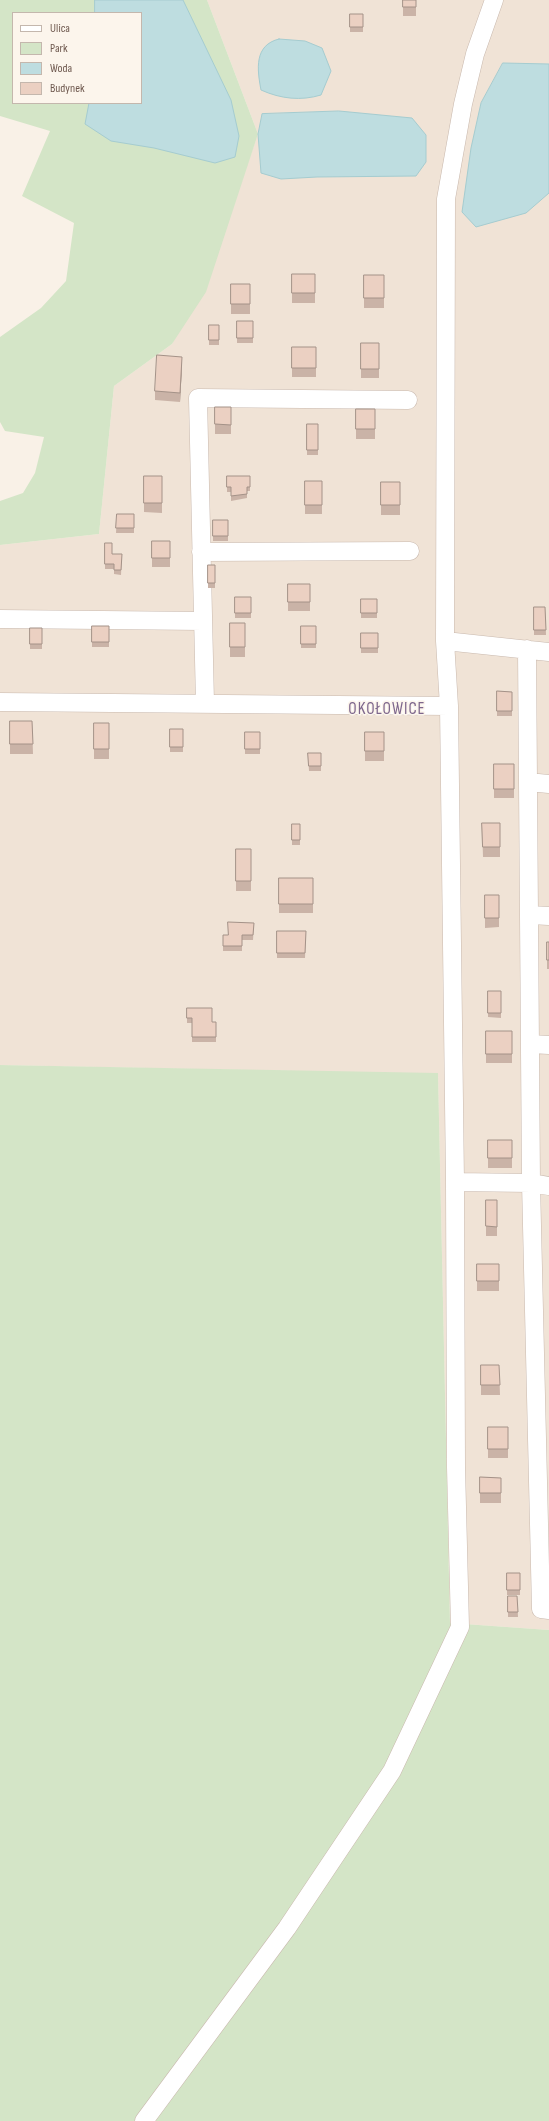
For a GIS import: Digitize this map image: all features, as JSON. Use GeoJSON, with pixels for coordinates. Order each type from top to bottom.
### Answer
{"type":"FeatureCollection","features":[{"type":"Feature","properties":{"kind":"street"},"geometry":{"type":"LineString","coordinates":[[144,2121],[287,1928],[392,1771],[460,1627],[456,1467],[455,1182],[449,706],[446,640],[446,199],[463,104],[475,54],[494,0]]}},
{"type":"Feature","properties":{"kind":"street"},"geometry":{"type":"LineString","coordinates":[[205,704],[198,398],[408,400]]}},
{"type":"Feature","properties":{"kind":"street"},"geometry":{"type":"LineString","coordinates":[[201,552],[410,551]]}},
{"type":"Feature","properties":{"kind":"street"},"geometry":{"type":"LineString","coordinates":[[0,619],[203,621]]}},
{"type":"Feature","properties":{"kind":"street"},"geometry":{"type":"LineString","coordinates":[[446,640],[549,652]]}},
{"type":"Feature","properties":{"kind":"street"},"geometry":{"type":"LineString","coordinates":[[527,649],[531,1183],[542,1320],[544,1456],[541,1609],[549,1610]]}},
{"type":"Feature","properties":{"kind":"street"},"geometry":{"type":"LineString","coordinates":[[0,702],[449,706]]}},
{"type":"Feature","properties":{"kind":"street"},"geometry":{"type":"LineString","coordinates":[[528,782],[549,784]]}},
{"type":"Feature","properties":{"kind":"street"},"geometry":{"type":"LineString","coordinates":[[530,915],[549,916]]}},
{"type":"Feature","properties":{"kind":"street"},"geometry":{"type":"LineString","coordinates":[[531,1044],[549,1045]]}},
{"type":"Feature","properties":{"kind":"street"},"geometry":{"type":"LineString","coordinates":[[455,1182],[531,1183],[549,1186]]}},
{"type":"Feature","properties":{"kind":"shaded area"},"geometry":{"type":"Polygon","coordinates":[[[207,0],[549,0],[549,1630],[450,1623],[438,1074],[0,1065],[0,545],[99,534],[114,386],[172,344],[233,205],[258,134],[207,0]]]}},
{"type":"Feature","properties":{"kind":"green space"},"geometry":{"type":"Polygon","coordinates":[[[0,0],[207,0],[258,134],[206,292],[172,344],[114,386],[99,534],[0,545],[0,501],[23,493],[35,473],[44,437],[5,431],[0,422],[0,337],[41,308],[66,281],[74,223],[22,196],[50,131],[0,116],[0,0]]]}},
{"type":"Feature","properties":{"kind":"green space"},"geometry":{"type":"Polygon","coordinates":[[[0,1065],[438,1073],[450,1623],[549,1630],[549,2121],[0,2121],[0,1065]]]}},
{"type":"Feature","properties":{"kind":"water"},"geometry":{"type":"Polygon","coordinates":[[[95,0],[183,0],[231,100],[239,136],[235,157],[215,163],[154,148],[111,141],[85,124],[89,104],[142,104],[142,12],[95,12],[95,0]]]}},
{"type":"Feature","properties":{"kind":"water"},"geometry":{"type":"Polygon","coordinates":[[[279,39],[305,41],[322,48],[331,71],[321,95],[306,98],[291,98],[261,90],[258,66],[261,52],[271,42],[279,39]]]}},
{"type":"Feature","properties":{"kind":"water"},"geometry":{"type":"Polygon","coordinates":[[[503,63],[549,64],[549,193],[526,213],[476,227],[462,212],[471,148],[481,103],[503,63]]]}},
{"type":"Feature","properties":{"kind":"water"},"geometry":{"type":"Polygon","coordinates":[[[339,111],[412,118],[426,135],[426,162],[416,176],[281,179],[261,173],[258,134],[262,114],[339,111]]]}},
{"type":"Feature","properties":{"kind":"building"},"geometry":{"type":"Polygon","coordinates":[[[403,0],[416,0],[416,7],[403,7],[403,0]]]}},
{"type":"Feature","properties":{"kind":"building"},"geometry":{"type":"Polygon","coordinates":[[[350,14],[363,14],[363,27],[350,27],[350,14]]]}},
{"type":"Feature","properties":{"kind":"building"},"geometry":{"type":"Polygon","coordinates":[[[292,274],[315,274],[315,293],[292,293],[292,274]]]}},
{"type":"Feature","properties":{"kind":"building"},"geometry":{"type":"Polygon","coordinates":[[[364,275],[384,275],[384,298],[364,298],[364,275]]]}},
{"type":"Feature","properties":{"kind":"building"},"geometry":{"type":"Polygon","coordinates":[[[231,284],[250,284],[250,304],[231,304],[231,284]]]}},
{"type":"Feature","properties":{"kind":"building"},"geometry":{"type":"Polygon","coordinates":[[[237,321],[253,321],[253,338],[237,338],[237,321]]]}},
{"type":"Feature","properties":{"kind":"building"},"geometry":{"type":"Polygon","coordinates":[[[209,325],[219,325],[219,340],[209,340],[209,325]]]}},
{"type":"Feature","properties":{"kind":"building"},"geometry":{"type":"Polygon","coordinates":[[[361,343],[379,343],[379,369],[361,369],[361,343]]]}},
{"type":"Feature","properties":{"kind":"building"},"geometry":{"type":"Polygon","coordinates":[[[292,347],[316,347],[316,368],[292,368],[292,347]]]}},
{"type":"Feature","properties":{"kind":"building"},"geometry":{"type":"Polygon","coordinates":[[[157,355],[182,357],[180,393],[155,391],[157,355]]]}},
{"type":"Feature","properties":{"kind":"building"},"geometry":{"type":"Polygon","coordinates":[[[215,407],[231,407],[231,425],[215,424],[215,407]]]}},
{"type":"Feature","properties":{"kind":"building"},"geometry":{"type":"Polygon","coordinates":[[[356,409],[375,409],[375,429],[356,429],[356,409]]]}},
{"type":"Feature","properties":{"kind":"building"},"geometry":{"type":"Polygon","coordinates":[[[307,424],[318,424],[318,450],[307,450],[307,424]]]}},
{"type":"Feature","properties":{"kind":"building"},"geometry":{"type":"Polygon","coordinates":[[[144,476],[162,476],[162,503],[144,503],[144,476]]]}},
{"type":"Feature","properties":{"kind":"building"},"geometry":{"type":"Polygon","coordinates":[[[227,476],[250,476],[250,487],[247,487],[247,494],[231,496],[231,487],[227,487],[227,476]]]}},
{"type":"Feature","properties":{"kind":"building"},"geometry":{"type":"Polygon","coordinates":[[[305,481],[322,481],[322,505],[305,505],[305,481]]]}},
{"type":"Feature","properties":{"kind":"building"},"geometry":{"type":"Polygon","coordinates":[[[381,482],[400,482],[400,505],[381,505],[381,482]]]}},
{"type":"Feature","properties":{"kind":"building"},"geometry":{"type":"Polygon","coordinates":[[[117,514],[134,514],[134,528],[116,528],[117,514]]]}},
{"type":"Feature","properties":{"kind":"building"},"geometry":{"type":"Polygon","coordinates":[[[213,520],[228,520],[228,536],[213,536],[213,520]]]}},
{"type":"Feature","properties":{"kind":"building"},"geometry":{"type":"Polygon","coordinates":[[[152,541],[170,541],[170,558],[152,558],[152,541]]]}},
{"type":"Feature","properties":{"kind":"building"},"geometry":{"type":"Polygon","coordinates":[[[105,543],[112,543],[112,554],[122,554],[121,570],[114,570],[114,564],[105,564],[105,543]]]}},
{"type":"Feature","properties":{"kind":"building"},"geometry":{"type":"Polygon","coordinates":[[[208,565],[215,565],[215,583],[208,583],[208,565]]]}},
{"type":"Feature","properties":{"kind":"building"},"geometry":{"type":"Polygon","coordinates":[[[288,584],[310,584],[310,602],[288,602],[288,584]]]}},
{"type":"Feature","properties":{"kind":"building"},"geometry":{"type":"Polygon","coordinates":[[[235,597],[251,597],[251,613],[235,613],[235,597]]]}},
{"type":"Feature","properties":{"kind":"building"},"geometry":{"type":"Polygon","coordinates":[[[361,599],[377,599],[377,613],[361,613],[361,599]]]}},
{"type":"Feature","properties":{"kind":"building"},"geometry":{"type":"Polygon","coordinates":[[[534,607],[545,607],[546,630],[534,630],[534,607]]]}},
{"type":"Feature","properties":{"kind":"building"},"geometry":{"type":"Polygon","coordinates":[[[230,623],[245,623],[245,647],[230,647],[230,623]]]}},
{"type":"Feature","properties":{"kind":"building"},"geometry":{"type":"Polygon","coordinates":[[[92,626],[109,626],[109,642],[92,642],[92,626]]]}},
{"type":"Feature","properties":{"kind":"building"},"geometry":{"type":"Polygon","coordinates":[[[301,626],[316,626],[316,644],[301,644],[301,626]]]}},
{"type":"Feature","properties":{"kind":"building"},"geometry":{"type":"Polygon","coordinates":[[[30,628],[42,628],[42,644],[30,644],[30,628]]]}},
{"type":"Feature","properties":{"kind":"building"},"geometry":{"type":"Polygon","coordinates":[[[361,633],[378,633],[378,648],[361,648],[361,633]]]}},
{"type":"Feature","properties":{"kind":"building"},"geometry":{"type":"Polygon","coordinates":[[[497,691],[512,692],[512,711],[497,711],[497,691]]]}},
{"type":"Feature","properties":{"kind":"building"},"geometry":{"type":"Polygon","coordinates":[[[10,721],[32,721],[33,744],[10,744],[10,721]]]}},
{"type":"Feature","properties":{"kind":"building"},"geometry":{"type":"Polygon","coordinates":[[[94,723],[109,723],[109,749],[94,749],[94,723]]]}},
{"type":"Feature","properties":{"kind":"building"},"geometry":{"type":"Polygon","coordinates":[[[170,729],[183,729],[183,747],[170,747],[170,729]]]}},
{"type":"Feature","properties":{"kind":"building"},"geometry":{"type":"Polygon","coordinates":[[[245,732],[260,732],[260,749],[245,749],[245,732]]]}},
{"type":"Feature","properties":{"kind":"building"},"geometry":{"type":"Polygon","coordinates":[[[365,732],[384,732],[384,751],[365,751],[365,732]]]}},
{"type":"Feature","properties":{"kind":"building"},"geometry":{"type":"Polygon","coordinates":[[[308,753],[321,753],[321,766],[309,766],[308,753]]]}},
{"type":"Feature","properties":{"kind":"building"},"geometry":{"type":"Polygon","coordinates":[[[494,764],[514,764],[514,789],[494,789],[494,764]]]}},
{"type":"Feature","properties":{"kind":"building"},"geometry":{"type":"Polygon","coordinates":[[[482,823],[500,823],[500,847],[483,847],[482,823]]]}},
{"type":"Feature","properties":{"kind":"building"},"geometry":{"type":"Polygon","coordinates":[[[292,824],[300,824],[300,840],[292,840],[292,824]]]}},
{"type":"Feature","properties":{"kind":"building"},"geometry":{"type":"Polygon","coordinates":[[[236,849],[251,849],[251,881],[236,881],[236,849]]]}},
{"type":"Feature","properties":{"kind":"building"},"geometry":{"type":"Polygon","coordinates":[[[279,878],[313,878],[313,904],[279,904],[279,878]]]}},
{"type":"Feature","properties":{"kind":"building"},"geometry":{"type":"Polygon","coordinates":[[[485,895],[499,895],[499,918],[485,918],[485,895]]]}},
{"type":"Feature","properties":{"kind":"building"},"geometry":{"type":"Polygon","coordinates":[[[228,922],[254,923],[253,935],[242,935],[242,946],[223,946],[223,935],[228,935],[228,922]]]}},
{"type":"Feature","properties":{"kind":"building"},"geometry":{"type":"Polygon","coordinates":[[[277,931],[306,931],[305,953],[277,953],[277,931]]]}},
{"type":"Feature","properties":{"kind":"building"},"geometry":{"type":"Polygon","coordinates":[[[547,942],[549,942],[549,960],[547,960],[547,942]]]}},
{"type":"Feature","properties":{"kind":"building"},"geometry":{"type":"Polygon","coordinates":[[[488,991],[501,991],[501,1013],[488,1013],[488,991]]]}},
{"type":"Feature","properties":{"kind":"building"},"geometry":{"type":"Polygon","coordinates":[[[187,1008],[212,1008],[212,1022],[216,1022],[216,1037],[192,1037],[192,1018],[187,1018],[187,1008]]]}},
{"type":"Feature","properties":{"kind":"building"},"geometry":{"type":"Polygon","coordinates":[[[486,1031],[512,1031],[512,1054],[486,1054],[486,1031]]]}},
{"type":"Feature","properties":{"kind":"building"},"geometry":{"type":"Polygon","coordinates":[[[488,1140],[512,1140],[512,1158],[488,1158],[488,1140]]]}},
{"type":"Feature","properties":{"kind":"building"},"geometry":{"type":"Polygon","coordinates":[[[486,1200],[497,1200],[497,1227],[486,1226],[486,1200]]]}},
{"type":"Feature","properties":{"kind":"building"},"geometry":{"type":"Polygon","coordinates":[[[477,1264],[499,1264],[499,1281],[477,1281],[477,1264]]]}},
{"type":"Feature","properties":{"kind":"building"},"geometry":{"type":"Polygon","coordinates":[[[481,1365],[499,1365],[500,1385],[481,1385],[481,1365]]]}},
{"type":"Feature","properties":{"kind":"building"},"geometry":{"type":"Polygon","coordinates":[[[488,1427],[508,1427],[508,1449],[488,1449],[488,1427]]]}},
{"type":"Feature","properties":{"kind":"building"},"geometry":{"type":"Polygon","coordinates":[[[480,1477],[501,1478],[501,1493],[480,1493],[480,1477]]]}},
{"type":"Feature","properties":{"kind":"building"},"geometry":{"type":"Polygon","coordinates":[[[507,1573],[520,1573],[520,1590],[507,1590],[507,1573]]]}},
{"type":"Feature","properties":{"kind":"building"},"geometry":{"type":"Polygon","coordinates":[[[508,1596],[517,1596],[518,1612],[508,1612],[508,1596]]]}},
{"type":"Feature","properties":{"kind":"district","name":"OKOŁOWICE"},"geometry":{"type":"Point","coordinates":[387,710]}}]}
